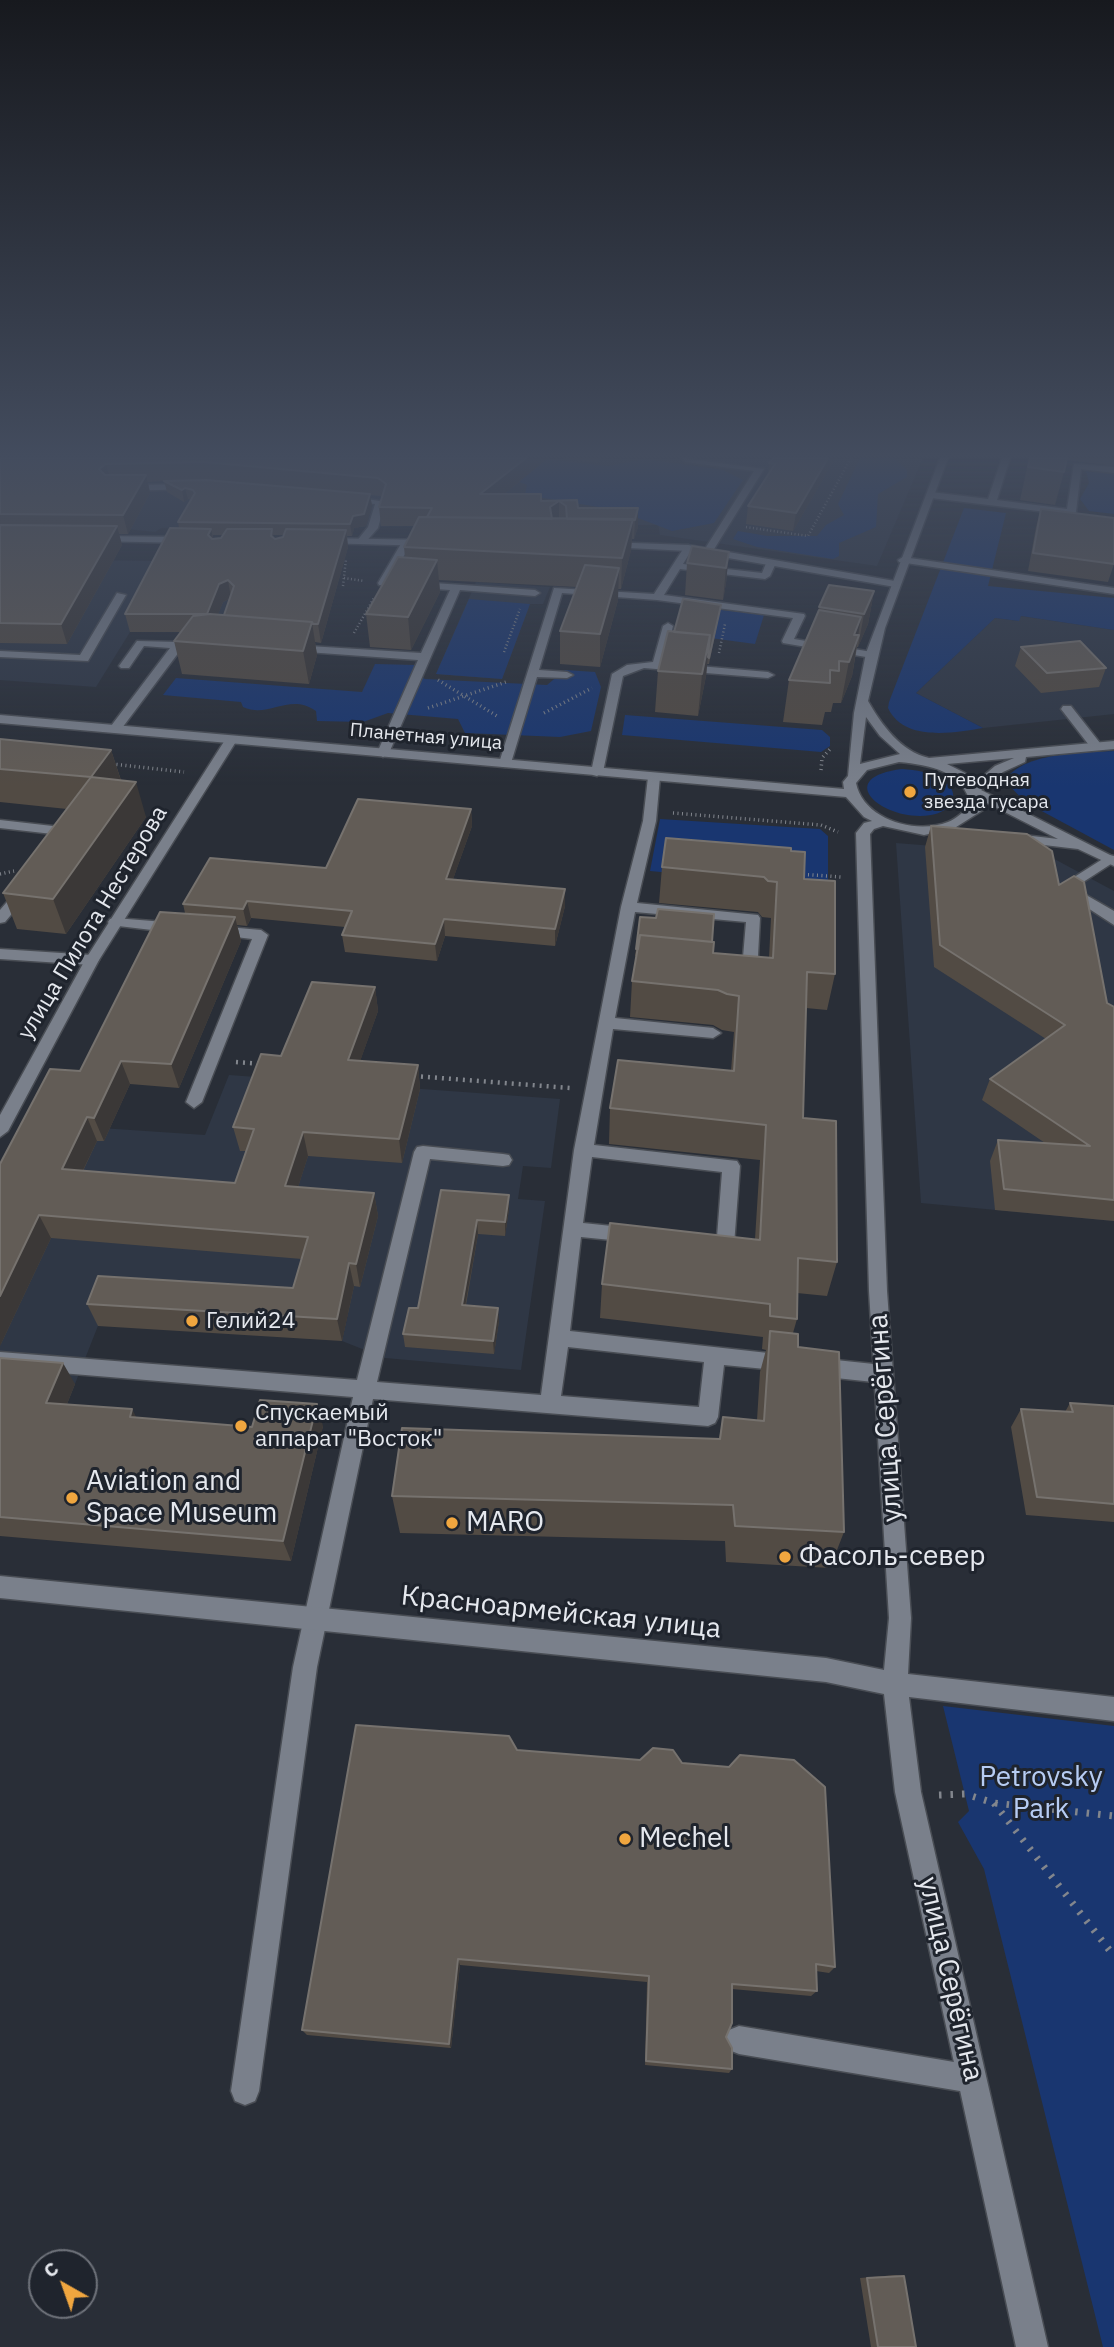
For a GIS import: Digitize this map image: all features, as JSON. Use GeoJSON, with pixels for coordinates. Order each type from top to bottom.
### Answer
{"type":"FeatureCollection","features":[{"type":"Feature","properties":{"kind":"street"},"geometry":{"type":"LineString","coordinates":[[392,568],[383,583],[531,593]]}},
{"type":"Feature","properties":{"kind":"street"},"geometry":{"type":"LineString","coordinates":[[657,597],[676,568]]}},
{"type":"Feature","properties":{"kind":"street"},"geometry":{"type":"LineString","coordinates":[[690,568],[765,576],[769,568]]}},
{"type":"Feature","properties":{"kind":"street"},"geometry":{"type":"LineString","coordinates":[[798,568],[895,584]]}},
{"type":"Feature","properties":{"kind":"street"},"geometry":{"type":"LineString","coordinates":[[901,568],[872,655],[848,793],[860,809],[882,822],[964,834]]}},
{"type":"Feature","properties":{"kind":"street"},"geometry":{"type":"LineString","coordinates":[[955,568],[1114,591]]}},
{"type":"Feature","properties":{"kind":"street"},"geometry":{"type":"LineString","coordinates":[[383,753],[456,587]]}},
{"type":"Feature","properties":{"kind":"street"},"geometry":{"type":"LineString","coordinates":[[505,763],[558,590],[657,597],[800,616],[787,641],[872,655]]}},
{"type":"Feature","properties":{"kind":"street"},"geometry":{"type":"LineString","coordinates":[[0,654],[84,659],[121,594]]}},
{"type":"Feature","properties":{"kind":"street"},"geometry":{"type":"LineString","coordinates":[[658,666],[668,626]]}},
{"type":"Feature","properties":{"kind":"street"},"geometry":{"type":"LineString","coordinates":[[125,666],[141,643],[178,645],[205,642]]}},
{"type":"Feature","properties":{"kind":"street"},"geometry":{"type":"LineString","coordinates":[[116,729],[178,645]]}},
{"type":"Feature","properties":{"kind":"street"},"geometry":{"type":"LineString","coordinates":[[280,647],[427,657]]}},
{"type":"Feature","properties":{"kind":"street"},"geometry":{"type":"LineString","coordinates":[[597,772],[618,674],[631,667],[658,666],[768,675]]}},
{"type":"Feature","properties":{"kind":"street"},"geometry":{"type":"LineString","coordinates":[[533,673],[566,676]]}},
{"type":"Feature","properties":{"kind":"street"},"geometry":{"type":"LineString","coordinates":[[862,701],[874,724],[897,746],[920,760],[948,768],[967,779],[976,791],[1112,860]]}},
{"type":"Feature","properties":{"kind":"street"},"geometry":{"type":"LineString","coordinates":[[1067,709],[1097,746]]}},
{"type":"Feature","properties":{"kind":"street","name":"Планетная улица"},"geometry":{"type":"LineString","coordinates":[[0,719],[848,793]]}},
{"type":"Feature","properties":{"kind":"street","name":"улица Пилота Нестерова"},"geometry":{"type":"LineString","coordinates":[[0,1131],[92,960],[231,740]]}},
{"type":"Feature","properties":{"kind":"street"},"geometry":{"type":"LineString","coordinates":[[853,774],[866,765],[885,760],[1031,754],[1114,745]]}},
{"type":"Feature","properties":{"kind":"street"},"geometry":{"type":"LineString","coordinates":[[976,791],[999,769],[1031,754]]}},
{"type":"Feature","properties":{"kind":"street"},"geometry":{"type":"LineString","coordinates":[[550,1403],[575,1228],[583,1150],[594,1090],[604,1070],[607,1023],[625,962],[628,907],[653,811],[654,777]]}},
{"type":"Feature","properties":{"kind":"street"},"geometry":{"type":"LineString","coordinates":[[924,830],[949,827],[968,819],[978,807],[976,791]]}},
{"type":"Feature","properties":{"kind":"street","name":"улица Серёгина"},"geometry":{"type":"LineString","coordinates":[[882,822],[869,826],[863,833],[878,1291],[900,1618],[895,1684],[908,1792],[1032,2347]]}},
{"type":"Feature","properties":{"kind":"street"},"geometry":{"type":"LineString","coordinates":[[0,824],[71,831],[59,848]]}},
{"type":"Feature","properties":{"kind":"street"},"geometry":{"type":"LineString","coordinates":[[1004,837],[1085,846]]}},
{"type":"Feature","properties":{"kind":"street"},"geometry":{"type":"LineString","coordinates":[[1112,860],[1064,888],[1113,916],[1114,921]]}},
{"type":"Feature","properties":{"kind":"street"},"geometry":{"type":"LineString","coordinates":[[0,919],[31,883]]}},
{"type":"Feature","properties":{"kind":"street"},"geometry":{"type":"LineString","coordinates":[[628,907],[753,918],[749,974],[723,971]]}},
{"type":"Feature","properties":{"kind":"street"},"geometry":{"type":"LineString","coordinates":[[115,922],[261,935],[194,1102]]}},
{"type":"Feature","properties":{"kind":"street"},"geometry":{"type":"LineString","coordinates":[[0,954],[92,960]]}},
{"type":"Feature","properties":{"kind":"street"},"geometry":{"type":"LineString","coordinates":[[607,1023],[713,1033]]}},
{"type":"Feature","properties":{"kind":"street"},"geometry":{"type":"LineString","coordinates":[[583,1150],[731,1166],[725,1245],[698,1242]]}},
{"type":"Feature","properties":{"kind":"street"},"geometry":{"type":"LineString","coordinates":[[245,2091],[305,1667],[365,1389],[423,1152],[503,1160]]}},
{"type":"Feature","properties":{"kind":"street"},"geometry":{"type":"LineString","coordinates":[[575,1228],[643,1236]]}},
{"type":"Feature","properties":{"kind":"street"},"geometry":{"type":"LineString","coordinates":[[559,1338],[883,1374]]}},
{"type":"Feature","properties":{"kind":"street"},"geometry":{"type":"LineString","coordinates":[[0,1360],[708,1417],[715,1356]]}},
{"type":"Feature","properties":{"kind":"street","name":"Красноармейская улица"},"geometry":{"type":"LineString","coordinates":[[0,1587],[826,1670],[895,1684],[1114,1709]]}},
{"type":"Feature","properties":{"kind":"street"},"geometry":{"type":"LineString","coordinates":[[738,2040],[972,2079]]}},
{"type":"Feature","properties":{"kind":"path"},"geometry":{"type":"LineString","coordinates":[[343,586],[345,568]]}},
{"type":"Feature","properties":{"kind":"path"},"geometry":{"type":"LineString","coordinates":[[343,652],[383,583]]}},
{"type":"Feature","properties":{"kind":"path"},"geometry":{"type":"LineString","coordinates":[[505,652],[531,593]]}},
{"type":"Feature","properties":{"kind":"path"},"geometry":{"type":"LineString","coordinates":[[715,671],[729,607]]}},
{"type":"Feature","properties":{"kind":"path"},"geometry":{"type":"LineString","coordinates":[[420,670],[517,727],[618,674]]}},
{"type":"Feature","properties":{"kind":"path"},"geometry":{"type":"LineString","coordinates":[[398,717],[533,673]]}},
{"type":"Feature","properties":{"kind":"path"},"geometry":{"type":"LineString","coordinates":[[821,770],[822,758],[831,748]]}},
{"type":"Feature","properties":{"kind":"path"},"geometry":{"type":"LineString","coordinates":[[106,763],[185,772],[211,771]]}},
{"type":"Feature","properties":{"kind":"path"},"geometry":{"type":"LineString","coordinates":[[653,811],[821,825],[838,832]]}},
{"type":"Feature","properties":{"kind":"path"},"geometry":{"type":"LineString","coordinates":[[788,873],[841,877]]}},
{"type":"Feature","properties":{"kind":"path"},"geometry":{"type":"LineString","coordinates":[[211,1060],[266,1065]]}},
{"type":"Feature","properties":{"kind":"path"},"geometry":{"type":"LineString","coordinates":[[402,1075],[594,1090]]}},
{"type":"Feature","properties":{"kind":"path"},"geometry":{"type":"LineString","coordinates":[[934,1795],[965,1794],[994,1803],[1114,1816]]}},
{"type":"Feature","properties":{"kind":"path"},"geometry":{"type":"LineString","coordinates":[[994,1803],[1114,1956]]}},
{"type":"Feature","properties":{"kind":"shaded area"},"geometry":{"type":"Polygon","coordinates":[[[0,568],[176,568],[324,633],[130,632],[96,687],[0,680],[0,568]]]}},
{"type":"Feature","properties":{"kind":"shaded area"},"geometry":{"type":"Polygon","coordinates":[[[476,582],[550,587],[543,604],[530,604],[502,679],[436,674],[476,582]]]}},
{"type":"Feature","properties":{"kind":"shaded area"},"geometry":{"type":"Polygon","coordinates":[[[1020,616],[1114,630],[1114,714],[983,728],[916,693],[995,618],[1018,621],[1020,616]]]}},
{"type":"Feature","properties":{"kind":"shaded area"},"geometry":{"type":"Polygon","coordinates":[[[896,843],[1047,855],[1114,891],[1114,1221],[921,1203],[896,843]]]}},
{"type":"Feature","properties":{"kind":"shaded area"},"geometry":{"type":"Polygon","coordinates":[[[229,1075],[560,1099],[551,1168],[523,1166],[518,1199],[545,1201],[521,1370],[385,1358],[342,1341],[348,1314],[109,1298],[75,1384],[0,1379],[0,1210],[101,1128],[205,1135],[229,1075]]]}},
{"type":"Feature","properties":{"kind":"green space"},"geometry":{"type":"Polygon","coordinates":[[[941,568],[993,568],[988,586],[1114,598],[1114,630],[1021,616],[1019,621],[995,618],[916,693],[983,728],[944,733],[917,731],[895,719],[888,708],[941,568]]]}},
{"type":"Feature","properties":{"kind":"green space"},"geometry":{"type":"Polygon","coordinates":[[[469,599],[530,604],[502,679],[436,674],[469,599]]]}},
{"type":"Feature","properties":{"kind":"green space"},"geometry":{"type":"Polygon","coordinates":[[[714,609],[764,615],[755,644],[703,637],[714,609]]]}},
{"type":"Feature","properties":{"kind":"green space"},"geometry":{"type":"Polygon","coordinates":[[[375,664],[415,665],[414,673],[425,679],[547,685],[565,670],[595,672],[601,687],[591,731],[560,737],[465,733],[458,719],[388,713],[363,722],[317,721],[316,711],[297,704],[252,710],[243,707],[241,702],[163,695],[176,678],[362,692],[375,664]]]}},
{"type":"Feature","properties":{"kind":"green space"},"geometry":{"type":"Polygon","coordinates":[[[625,715],[822,730],[830,737],[830,746],[821,752],[622,735],[625,715]]]}},
{"type":"Feature","properties":{"kind":"green space"},"geometry":{"type":"Polygon","coordinates":[[[1114,751],[1114,850],[1025,802],[1005,781],[1013,771],[1039,759],[1114,751]]]}},
{"type":"Feature","properties":{"kind":"green space"},"geometry":{"type":"Polygon","coordinates":[[[902,769],[928,773],[943,780],[952,791],[952,802],[938,813],[914,816],[883,806],[872,798],[867,790],[870,781],[881,774],[902,769]]]}},
{"type":"Feature","properties":{"kind":"green space"},"geometry":{"type":"Polygon","coordinates":[[[660,819],[820,829],[828,836],[828,915],[800,885],[650,871],[660,819]]]}},
{"type":"Feature","properties":{"kind":"green space","name":"Petrovsky Park"},"geometry":{"type":"Polygon","coordinates":[[[943,1706],[1114,1726],[1114,2347],[1103,2347],[984,1869],[958,1822],[969,1811],[943,1706]]]}},
{"type":"Feature","properties":{"kind":"building"},"geometry":{"type":"Polygon","coordinates":[[[0,568],[93,568],[61,624],[0,623],[0,568]]]}},
{"type":"Feature","properties":{"kind":"building"},"geometry":{"type":"Polygon","coordinates":[[[149,568],[335,568],[318,624],[224,615],[234,586],[228,580],[219,584],[207,614],[125,614],[149,568]]]}},
{"type":"Feature","properties":{"kind":"building"},"geometry":{"type":"Polygon","coordinates":[[[392,568],[433,568],[408,617],[366,614],[392,568]]]}},
{"type":"Feature","properties":{"kind":"building"},"geometry":{"type":"Polygon","coordinates":[[[584,568],[619,568],[600,634],[560,631],[584,568]]]}},
{"type":"Feature","properties":{"kind":"building"},"geometry":{"type":"Polygon","coordinates":[[[829,585],[874,591],[864,614],[819,607],[829,585]]]}},
{"type":"Feature","properties":{"kind":"building"},"geometry":{"type":"Polygon","coordinates":[[[683,599],[721,605],[709,658],[710,635],[674,632],[683,599]]]}},
{"type":"Feature","properties":{"kind":"building"},"geometry":{"type":"Polygon","coordinates":[[[819,610],[861,617],[854,635],[859,635],[849,662],[839,661],[839,671],[830,670],[830,683],[789,680],[819,610]]]}},
{"type":"Feature","properties":{"kind":"building"},"geometry":{"type":"Polygon","coordinates":[[[210,614],[312,622],[303,651],[174,641],[193,616],[210,614]]]}},
{"type":"Feature","properties":{"kind":"building"},"geometry":{"type":"Polygon","coordinates":[[[668,631],[710,635],[702,674],[658,671],[668,631]]]}},
{"type":"Feature","properties":{"kind":"building"},"geometry":{"type":"Polygon","coordinates":[[[1080,641],[1106,668],[1047,673],[1021,647],[1080,641]]]}},
{"type":"Feature","properties":{"kind":"building"},"geometry":{"type":"Polygon","coordinates":[[[0,739],[111,750],[91,777],[0,769],[0,739]]]}},
{"type":"Feature","properties":{"kind":"building"},"geometry":{"type":"Polygon","coordinates":[[[91,777],[136,782],[53,899],[3,893],[91,777]]]}},
{"type":"Feature","properties":{"kind":"building"},"geometry":{"type":"Polygon","coordinates":[[[358,799],[471,809],[446,879],[565,889],[555,929],[444,919],[435,944],[342,935],[352,911],[247,901],[243,909],[183,904],[210,858],[326,868],[358,799]]]}},
{"type":"Feature","properties":{"kind":"building"},"geometry":{"type":"Polygon","coordinates":[[[931,826],[1027,834],[1052,851],[1059,885],[1074,876],[1084,882],[1107,1003],[1114,1007],[1114,1200],[1004,1189],[998,1140],[1090,1146],[990,1079],[1065,1025],[940,945],[931,826]]]}},
{"type":"Feature","properties":{"kind":"building"},"geometry":{"type":"Polygon","coordinates":[[[666,838],[791,848],[791,851],[805,852],[804,879],[835,881],[835,974],[807,972],[803,1118],[836,1121],[837,1262],[798,1258],[797,1319],[770,1316],[770,1304],[602,1284],[610,1223],[760,1240],[766,1125],[610,1108],[618,1060],[734,1071],[739,996],[718,990],[632,981],[640,935],[714,942],[713,953],[773,958],[777,882],[768,881],[764,877],[662,867],[666,838]]]}},
{"type":"Feature","properties":{"kind":"building"},"geometry":{"type":"Polygon","coordinates":[[[658,909],[714,914],[712,942],[640,935],[636,949],[640,917],[656,918],[658,909]]]}},
{"type":"Feature","properties":{"kind":"building"},"geometry":{"type":"Polygon","coordinates":[[[160,912],[235,917],[171,1064],[121,1061],[94,1118],[87,1117],[62,1169],[235,1183],[254,1129],[233,1127],[261,1054],[281,1056],[312,982],[375,987],[348,1060],[418,1065],[399,1139],[303,1132],[285,1186],[374,1193],[356,1264],[349,1263],[337,1319],[87,1304],[98,1276],[293,1288],[308,1237],[39,1215],[0,1296],[0,1164],[50,1069],[80,1071],[160,912]]]}},
{"type":"Feature","properties":{"kind":"building"},"geometry":{"type":"Polygon","coordinates":[[[441,1190],[509,1195],[505,1222],[477,1220],[462,1305],[498,1308],[493,1341],[403,1334],[409,1308],[418,1308],[441,1190]]]}},
{"type":"Feature","properties":{"kind":"building"},"geometry":{"type":"Polygon","coordinates":[[[770,1331],[798,1334],[798,1347],[839,1352],[844,1532],[735,1526],[733,1505],[392,1496],[402,1428],[720,1439],[723,1417],[764,1421],[770,1331]]]}},
{"type":"Feature","properties":{"kind":"building"},"geometry":{"type":"Polygon","coordinates":[[[0,1358],[63,1363],[46,1403],[132,1409],[130,1417],[252,1427],[260,1400],[317,1404],[283,1541],[0,1517],[0,1358]]]}},
{"type":"Feature","properties":{"kind":"building"},"geometry":{"type":"Polygon","coordinates":[[[1070,1403],[1114,1406],[1114,1504],[1037,1497],[1021,1409],[1073,1412],[1070,1403]]]}},
{"type":"Feature","properties":{"kind":"building"},"geometry":{"type":"Polygon","coordinates":[[[356,1725],[509,1736],[517,1750],[640,1760],[653,1748],[673,1750],[682,1763],[729,1767],[740,1755],[794,1760],[825,1787],[835,1967],[816,1964],[817,1991],[732,1984],[732,2023],[726,2037],[732,2048],[732,2069],[646,2061],[649,1976],[458,1959],[449,2044],[302,2030],[356,1725]]]}},
{"type":"Feature","properties":{"kind":"building"},"geometry":{"type":"Polygon","coordinates":[[[904,2276],[916,2347],[878,2347],[867,2278],[904,2276]]]}},
{"type":"Feature","properties":{"kind":"place","name":"Путеводная звезда гусара"},"geometry":{"type":"Point","coordinates":[910,792]}},
{"type":"Feature","properties":{"kind":"place","name":"Гелий24"},"geometry":{"type":"Point","coordinates":[192,1321]}},
{"type":"Feature","properties":{"kind":"place","name":"Спускаемый аппарат \"Восток\""},"geometry":{"type":"Point","coordinates":[241,1426]}},
{"type":"Feature","properties":{"kind":"place","name":"Aviation and Space Museum"},"geometry":{"type":"Point","coordinates":[72,1498]}},
{"type":"Feature","properties":{"kind":"place","name":"MARO"},"geometry":{"type":"Point","coordinates":[452,1523]}},
{"type":"Feature","properties":{"kind":"place","name":"Фасоль-север"},"geometry":{"type":"Point","coordinates":[785,1557]}},
{"type":"Feature","properties":{"kind":"place","name":"Mechel"},"geometry":{"type":"Point","coordinates":[625,1839]}}]}
